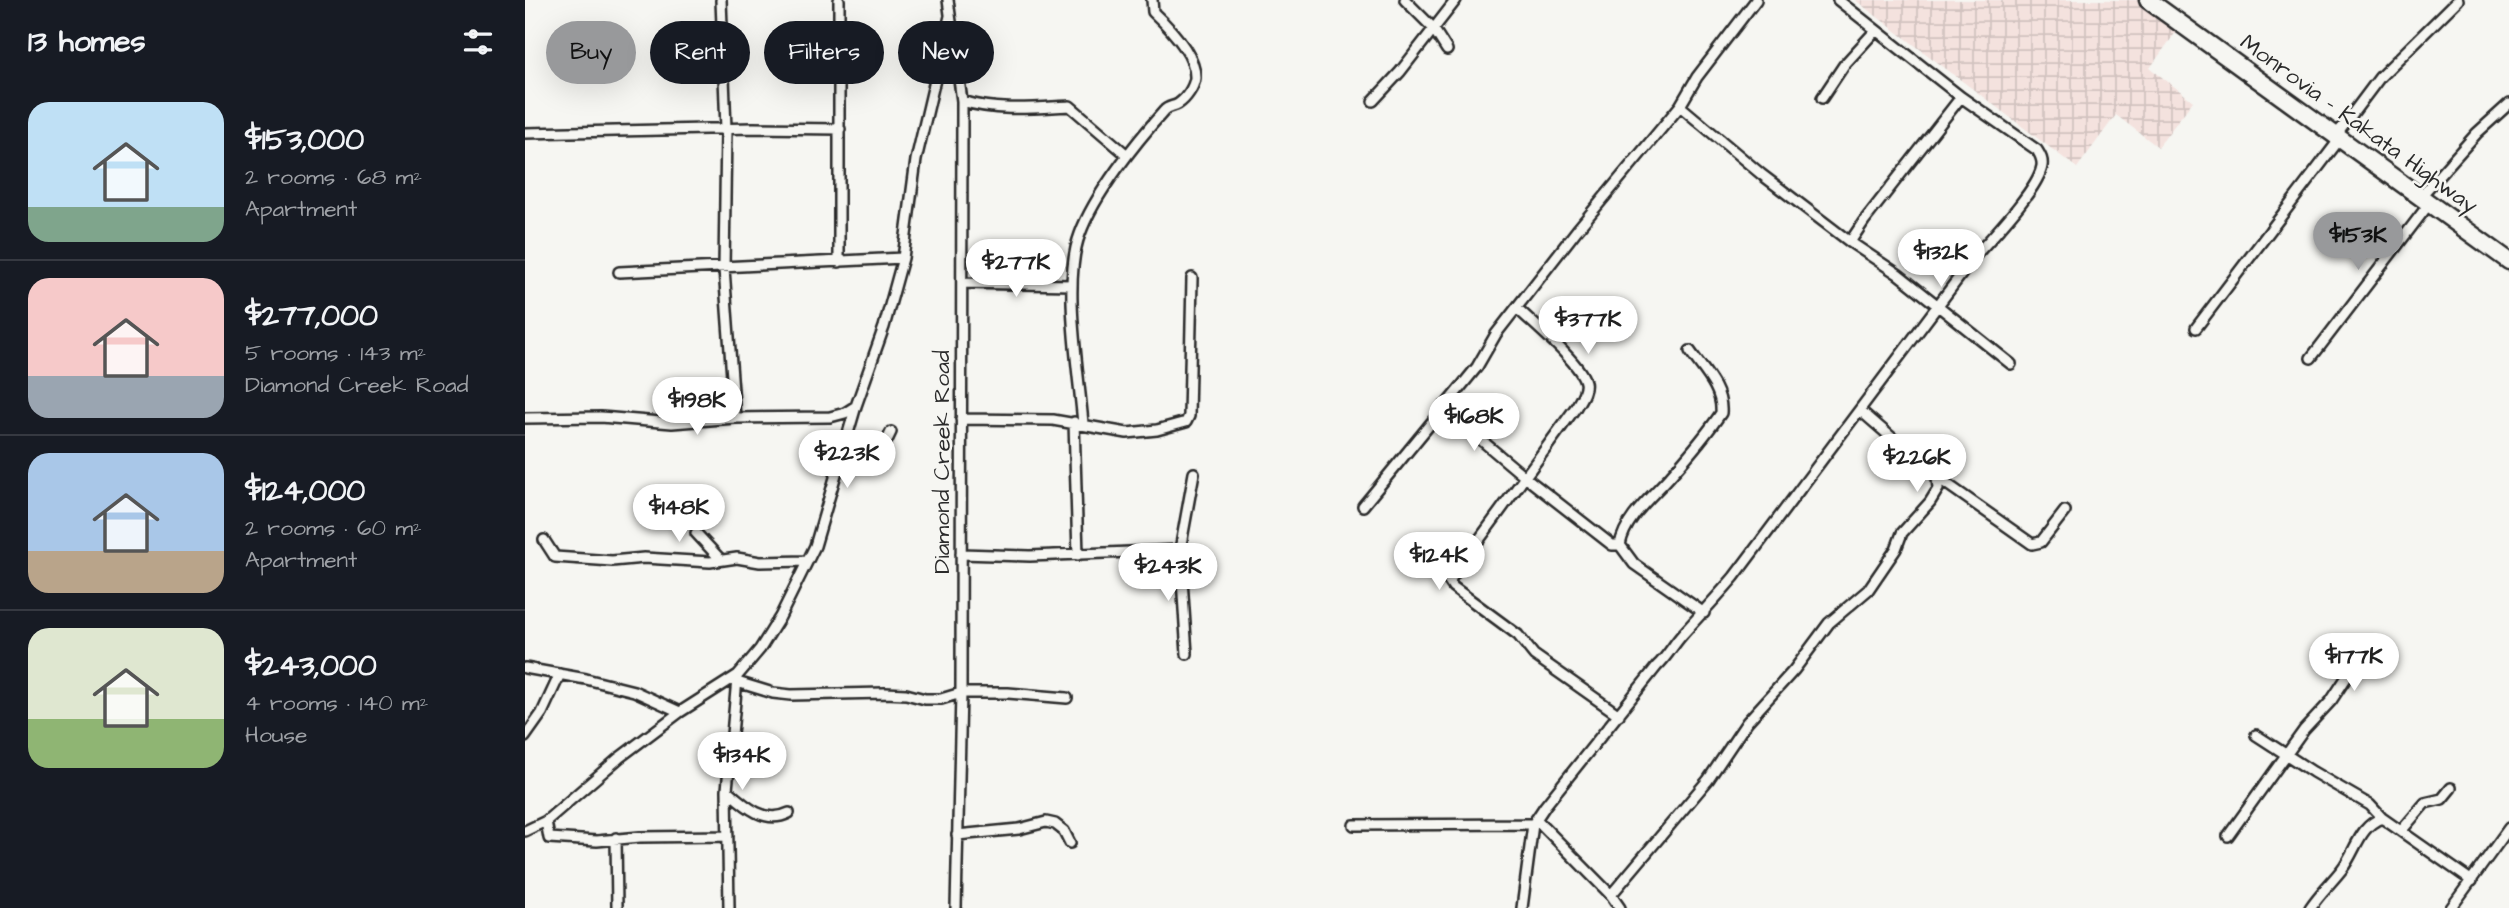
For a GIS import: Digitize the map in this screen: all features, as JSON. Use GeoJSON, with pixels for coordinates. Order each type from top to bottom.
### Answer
{"type":"FeatureCollection","features":[{"type":"Feature","properties":{"kind":"highway","name":"Monrovia - Kakata Highway"},"geometry":{"type":"LineString","coordinates":[[2148,0],[2509,261]]}},
{"type":"Feature","properties":{"kind":"street"},"geometry":{"type":"LineString","coordinates":[[721,0],[726,129],[725,269],[735,418]]}},
{"type":"Feature","properties":{"kind":"street"},"geometry":{"type":"LineString","coordinates":[[839,0],[839,262]]}},
{"type":"Feature","properties":{"kind":"street","name":"Diamond Creek Road"},"geometry":{"type":"LineString","coordinates":[[948,0],[962,101],[961,693],[956,908]]}},
{"type":"Feature","properties":{"kind":"street"},"geometry":{"type":"LineString","coordinates":[[1078,555],[1079,423],[1072,285],[1079,234],[1127,155],[1167,108],[1179,103],[1189,92],[1195,76],[1189,57],[1174,32],[1153,12],[1152,0]]}},
{"type":"Feature","properties":{"kind":"street"},"geometry":{"type":"LineString","coordinates":[[1405,0],[1433,28],[1447,50]]}},
{"type":"Feature","properties":{"kind":"street"},"geometry":{"type":"LineString","coordinates":[[1373,102],[1456,0]]}},
{"type":"Feature","properties":{"kind":"street"},"geometry":{"type":"LineString","coordinates":[[1363,506],[1477,367],[1496,334],[1577,230],[1680,106],[1697,77],[1756,0]]}},
{"type":"Feature","properties":{"kind":"street"},"geometry":{"type":"LineString","coordinates":[[1523,908],[1534,822],[1657,666],[1667,657],[1680,637],[1704,613],[1861,411],[1938,306],[2038,178],[2042,167],[2042,158],[2037,150],[1961,97],[1838,0]]}},
{"type":"Feature","properties":{"kind":"street"},"geometry":{"type":"LineString","coordinates":[[2196,328],[2336,144],[2335,137],[2380,77],[2458,0]]}},
{"type":"Feature","properties":{"kind":"street"},"geometry":{"type":"LineString","coordinates":[[526,830],[545,821],[619,758],[680,712],[737,678],[780,617],[815,545],[856,406],[884,327],[903,258],[916,160],[950,16]]}},
{"type":"Feature","properties":{"kind":"street"},"geometry":{"type":"LineString","coordinates":[[1822,97],[1849,58],[1876,30]]}},
{"type":"Feature","properties":{"kind":"street"},"geometry":{"type":"LineString","coordinates":[[1850,242],[1961,97]]}},
{"type":"Feature","properties":{"kind":"street"},"geometry":{"type":"LineString","coordinates":[[962,101],[979,106],[1005,108],[1070,106],[1127,155]]}},
{"type":"Feature","properties":{"kind":"street"},"geometry":{"type":"LineString","coordinates":[[2311,358],[2424,200],[2477,133],[2509,104]]}},
{"type":"Feature","properties":{"kind":"street"},"geometry":{"type":"LineString","coordinates":[[1680,106],[1761,174],[1850,242],[1898,274],[2011,364]]}},
{"type":"Feature","properties":{"kind":"street"},"geometry":{"type":"LineString","coordinates":[[525,133],[840,129]]}},
{"type":"Feature","properties":{"kind":"street"},"geometry":{"type":"LineString","coordinates":[[619,272],[725,269],[903,258]]}},
{"type":"Feature","properties":{"kind":"street"},"geometry":{"type":"LineString","coordinates":[[961,419],[1079,423],[1128,433],[1157,430],[1186,422],[1189,416],[1192,278]]}},
{"type":"Feature","properties":{"kind":"street"},"geometry":{"type":"LineString","coordinates":[[962,283],[1072,285]]}},
{"type":"Feature","properties":{"kind":"street"},"geometry":{"type":"LineString","coordinates":[[1517,308],[1576,365],[1585,381],[1585,390],[1576,407],[1449,581],[1453,587],[1518,635],[1534,655],[1619,715]]}},
{"type":"Feature","properties":{"kind":"street"},"geometry":{"type":"LineString","coordinates":[[1690,351],[1722,401],[1721,413],[1675,471],[1629,522],[1620,545],[1634,564],[1704,613]]}},
{"type":"Feature","properties":{"kind":"street"},"geometry":{"type":"LineString","coordinates":[[525,418],[601,417],[671,423],[735,418],[830,417],[845,414],[856,406]]}},
{"type":"Feature","properties":{"kind":"street"},"geometry":{"type":"LineString","coordinates":[[1442,407],[1612,545],[1620,545]]}},
{"type":"Feature","properties":{"kind":"street"},"geometry":{"type":"LineString","coordinates":[[1861,411],[1937,477],[2032,544],[2041,542],[2065,511]]}},
{"type":"Feature","properties":{"kind":"street"},"geometry":{"type":"LineString","coordinates":[[843,452],[870,459],[880,455],[891,432]]}},
{"type":"Feature","properties":{"kind":"street"},"geometry":{"type":"LineString","coordinates":[[1187,654],[1180,550],[1194,473]]}},
{"type":"Feature","properties":{"kind":"street"},"geometry":{"type":"LineString","coordinates":[[1612,895],[1707,780],[1747,722],[1794,670],[1829,623],[1868,590],[1896,549],[1902,533],[1938,489],[1937,477]]}},
{"type":"Feature","properties":{"kind":"street"},"geometry":{"type":"LineString","coordinates":[[696,533],[721,560]]}},
{"type":"Feature","properties":{"kind":"street"},"geometry":{"type":"LineString","coordinates":[[544,540],[555,557],[568,559],[612,561],[644,558],[710,562],[737,558],[760,562],[807,561]]}},
{"type":"Feature","properties":{"kind":"street"},"geometry":{"type":"LineString","coordinates":[[961,554],[1030,556],[1180,550]]}},
{"type":"Feature","properties":{"kind":"street"},"geometry":{"type":"LineString","coordinates":[[525,668],[633,691],[680,712]]}},
{"type":"Feature","properties":{"kind":"street"},"geometry":{"type":"LineString","coordinates":[[2228,836],[2304,730],[2331,701],[2352,669]]}},
{"type":"Feature","properties":{"kind":"street"},"geometry":{"type":"LineString","coordinates":[[525,737],[542,713],[560,674]]}},
{"type":"Feature","properties":{"kind":"street"},"geometry":{"type":"LineString","coordinates":[[737,678],[773,693],[791,695],[885,693],[941,699],[961,693],[1008,693],[1067,698]]}},
{"type":"Feature","properties":{"kind":"street"},"geometry":{"type":"LineString","coordinates":[[729,908],[727,790],[737,678]]}},
{"type":"Feature","properties":{"kind":"street"},"geometry":{"type":"LineString","coordinates":[[2256,735],[2370,805],[2382,818],[2472,881]]}},
{"type":"Feature","properties":{"kind":"street"},"geometry":{"type":"LineString","coordinates":[[2402,830],[2425,803],[2442,799],[2451,788]]}},
{"type":"Feature","properties":{"kind":"street"},"geometry":{"type":"LineString","coordinates":[[727,790],[759,814],[776,817],[789,813]]}},
{"type":"Feature","properties":{"kind":"street"},"geometry":{"type":"LineString","coordinates":[[2310,908],[2344,867],[2360,837],[2373,821],[2382,818]]}},
{"type":"Feature","properties":{"kind":"street"},"geometry":{"type":"LineString","coordinates":[[545,821],[549,838],[597,841],[616,838],[728,836]]}},
{"type":"Feature","properties":{"kind":"street"},"geometry":{"type":"LineString","coordinates":[[957,835],[1046,822],[1055,824],[1064,831],[1070,843]]}},
{"type":"Feature","properties":{"kind":"street"},"geometry":{"type":"LineString","coordinates":[[1355,825],[1534,822],[1612,895],[1620,908]]}},
{"type":"Feature","properties":{"kind":"street"},"geometry":{"type":"LineString","coordinates":[[2451,908],[2509,828]]}},
{"type":"Feature","properties":{"kind":"street"},"geometry":{"type":"LineString","coordinates":[[616,838],[617,908]]}},
{"type":"Feature","properties":{"kind":"shaded area"},"geometry":{"type":"Polygon","coordinates":[[[1855,0],[2156,0],[2184,21],[2150,68],[2193,101],[2158,147],[2116,115],[2077,168],[1855,0]]]}}]}
